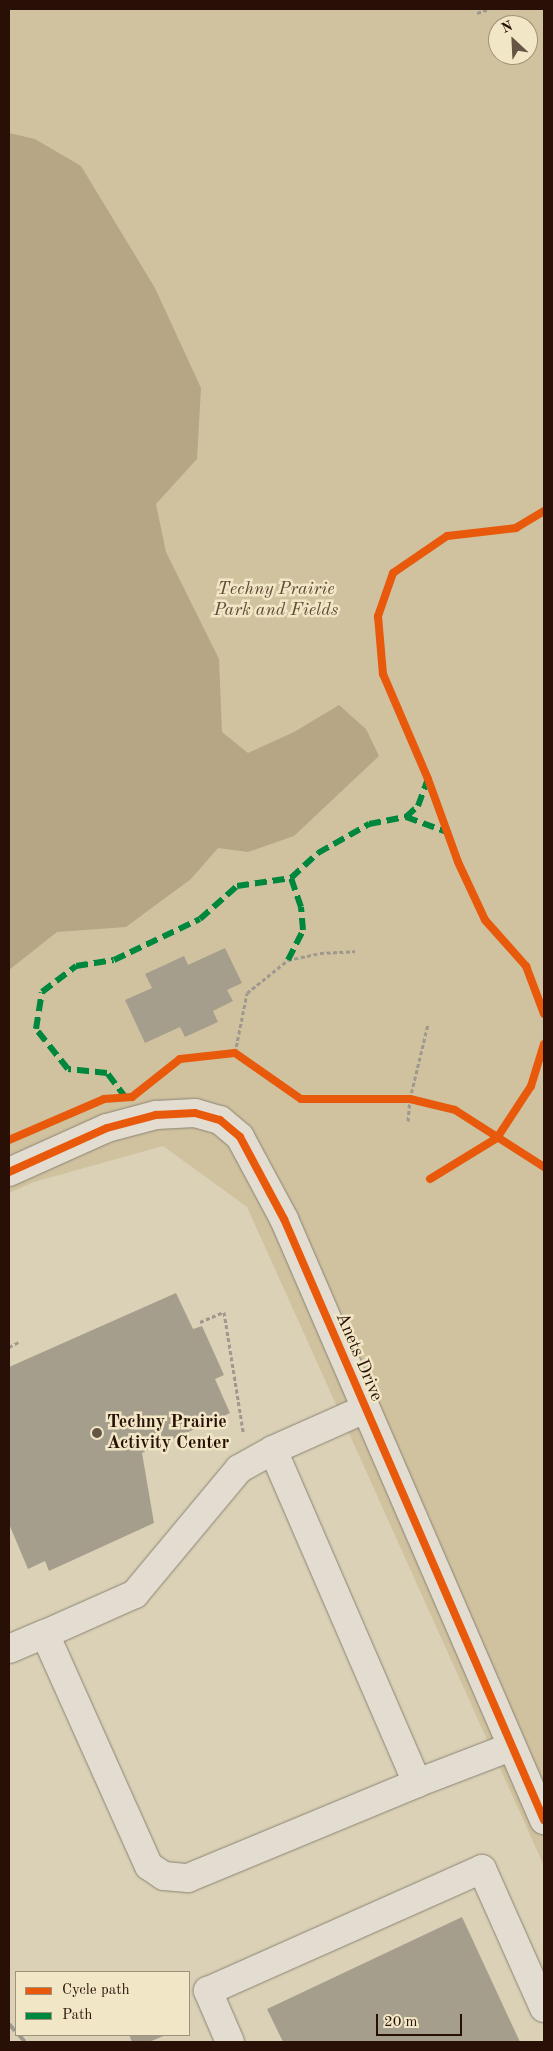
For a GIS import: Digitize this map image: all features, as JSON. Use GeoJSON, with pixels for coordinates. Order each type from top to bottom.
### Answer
{"type":"FeatureCollection","features":[{"type":"Feature","properties":{"kind":"street","name":"Anets Drive"},"geometry":{"type":"LineString","coordinates":[[9,1172],[107,1128],[156,1114],[195,1113],[220,1120],[240,1136],[254,1157],[544,1820]]}},
{"type":"Feature","properties":{"kind":"street"},"geometry":{"type":"LineString","coordinates":[[9,1649],[135,1594],[239,1469],[272,1450],[365,1409]]}},
{"type":"Feature","properties":{"kind":"street"},"geometry":{"type":"LineString","coordinates":[[272,1450],[417,1783]]}},
{"type":"Feature","properties":{"kind":"street"},"geometry":{"type":"LineString","coordinates":[[45,1634],[149,1866],[164,1876],[188,1878],[417,1783],[511,1747]]}},
{"type":"Feature","properties":{"kind":"street"},"geometry":{"type":"LineString","coordinates":[[230,2042],[208,1991],[482,1869],[544,2008]]}},
{"type":"Feature","properties":{"kind":"path"},"geometry":{"type":"LineString","coordinates":[[479,14],[489,9]]}},
{"type":"Feature","properties":{"kind":"path"},"geometry":{"type":"LineString","coordinates":[[235,1053],[247,992],[288,960],[320,953],[355,951]]}},
{"type":"Feature","properties":{"kind":"path"},"geometry":{"type":"LineString","coordinates":[[408,1121],[410,1099],[428,1024]]}},
{"type":"Feature","properties":{"kind":"path"},"geometry":{"type":"LineString","coordinates":[[226,1054],[235,1053],[242,1058]]}},
{"type":"Feature","properties":{"kind":"path"},"geometry":{"type":"LineString","coordinates":[[400,1099],[419,1101]]}},
{"type":"Feature","properties":{"kind":"path"},"geometry":{"type":"LineString","coordinates":[[200,1322],[224,1312],[242,1431]]}},
{"type":"Feature","properties":{"kind":"path"},"geometry":{"type":"LineString","coordinates":[[9,1347],[19,1342],[16,1334]]}},
{"type":"Feature","properties":{"kind":"green space","name":"Techny Prairie Park and Fields"},"geometry":{"type":"Polygon","coordinates":[[[9,9],[544,9],[544,1866],[247,1207],[163,1146],[34,1182],[9,1193],[9,9]]]}},
{"type":"Feature","properties":{"kind":"shaded area"},"geometry":{"type":"Polygon","coordinates":[[[9,133],[35,139],[81,166],[155,288],[201,388],[197,459],[156,504],[166,552],[219,659],[222,732],[248,753],[294,732],[339,705],[366,729],[379,756],[294,836],[248,852],[218,848],[191,879],[126,927],[57,932],[9,970],[9,133]]]}},
{"type":"Feature","properties":{"kind":"building"},"geometry":{"type":"Polygon","coordinates":[[[225,948],[242,983],[227,990],[233,1001],[213,1011],[218,1022],[185,1037],[180,1027],[145,1043],[125,1000],[152,988],[145,974],[184,956],[188,965],[225,948]]]}},
{"type":"Feature","properties":{"kind":"building","name":"Techny Prairie Activity Center"},"geometry":{"type":"Polygon","coordinates":[[[176,1293],[193,1329],[202,1326],[224,1375],[215,1379],[230,1413],[142,1453],[154,1523],[49,1571],[45,1561],[28,1569],[9,1524],[9,1367],[176,1293]]]}},
{"type":"Feature","properties":{"kind":"building"},"geometry":{"type":"Polygon","coordinates":[[[462,1917],[520,2042],[283,2042],[267,2009],[462,1917]]]}},
{"type":"Feature","properties":{"kind":"building"},"geometry":{"type":"Polygon","coordinates":[[[129,2036],[164,2036],[149,2042],[132,2042],[129,2036]]]}},
{"type":"Feature","properties":{"kind":"railway"},"geometry":{"type":"LineString","coordinates":[[9,2024],[15,2031]]}},
{"type":"Feature","properties":{"kind":"railway"},"geometry":{"type":"LineString","coordinates":[[20,2036],[25,2042]]}},
{"type":"Feature","properties":{"kind":"marked path"},"geometry":{"type":"LineString","coordinates":[[288,960],[303,930],[301,907],[291,878],[318,853],[369,824],[406,817],[418,806],[428,779]]}},
{"type":"Feature","properties":{"kind":"marked path"},"geometry":{"type":"LineString","coordinates":[[406,817],[447,832]]}},
{"type":"Feature","properties":{"kind":"marked path"},"geometry":{"type":"LineString","coordinates":[[126,1098],[107,1073],[68,1069],[36,1029],[42,992],[76,966],[114,960],[200,919],[237,886],[291,878]]}},
{"type":"Feature","properties":{"kind":"cycle path"},"geometry":{"type":"LineString","coordinates":[[544,511],[516,528],[447,536],[393,573],[378,616],[383,674],[428,779],[458,862],[485,920],[526,966],[544,1014]]}},
{"type":"Feature","properties":{"kind":"cycle path"},"geometry":{"type":"LineString","coordinates":[[430,1179],[497,1138],[531,1086],[544,1044]]}},
{"type":"Feature","properties":{"kind":"cycle path"},"geometry":{"type":"LineString","coordinates":[[9,1140],[104,1099],[132,1097],[180,1059],[235,1053],[301,1099],[410,1099],[455,1110],[544,1167]]}},
{"type":"Feature","properties":{"kind":"cycle path"},"geometry":{"type":"LineString","coordinates":[[9,1172],[107,1128],[156,1115],[195,1113],[220,1120],[240,1137],[284,1219],[544,1820]]}},
{"type":"Feature","properties":{"kind":"place","name":"Techny Prairie Activity Center"},"geometry":{"type":"Point","coordinates":[97,1433]}}]}
